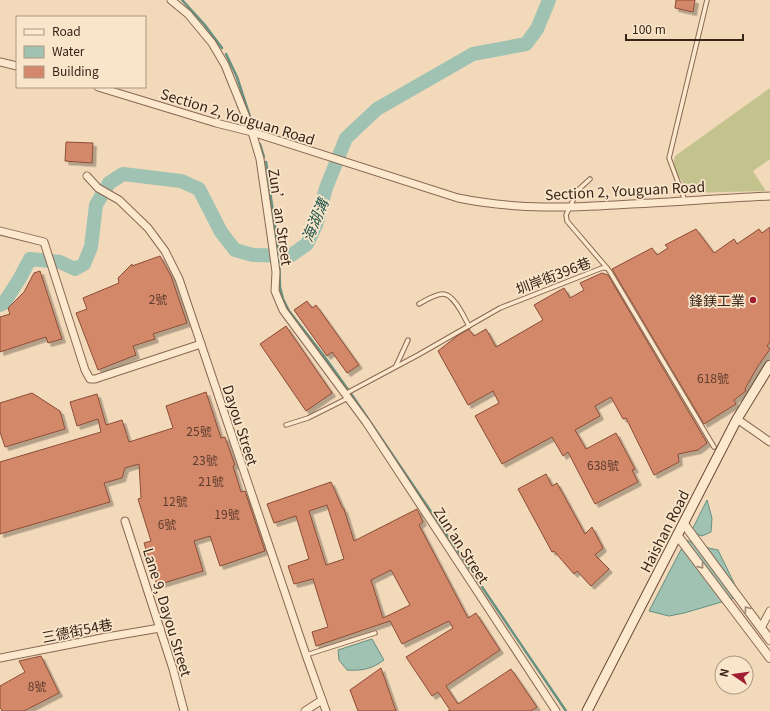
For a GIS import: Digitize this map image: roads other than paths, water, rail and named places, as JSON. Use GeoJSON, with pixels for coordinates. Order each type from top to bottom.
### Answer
{"type":"FeatureCollection","features":[{"type":"Feature","properties":{"kind":"main road","name":"Haishan Road"},"geometry":{"type":"LineString","coordinates":[[587,711],[737,419],[770,365]]}},
{"type":"Feature","properties":{"kind":"street","name":"Zun’an Street"},"geometry":{"type":"LineString","coordinates":[[171,0],[188,14],[212,43],[222,60],[237,93],[252,132],[260,159],[272,242],[276,272],[274,291],[283,310],[346,396]]}},
{"type":"Feature","properties":{"kind":"street"},"geometry":{"type":"LineString","coordinates":[[0,62],[16,66]]}},
{"type":"Feature","properties":{"kind":"street","name":"Section 2, Youguan Road"},"geometry":{"type":"LineString","coordinates":[[101,88],[216,123],[252,132],[466,199],[501,205],[568,208],[770,196]]}},
{"type":"Feature","properties":{"kind":"street","name":"Dayou Street"},"geometry":{"type":"LineString","coordinates":[[87,176],[98,188],[119,200],[148,228],[165,251],[179,279],[326,711]]}},
{"type":"Feature","properties":{"kind":"street"},"geometry":{"type":"LineString","coordinates":[[0,231],[44,242],[85,370],[90,379],[95,379],[201,344]]}},
{"type":"Feature","properties":{"kind":"street","name":"Zun'an Street"},"geometry":{"type":"LineString","coordinates":[[346,396],[366,422],[447,544],[474,589],[500,625],[556,711]]}},
{"type":"Feature","properties":{"kind":"street"},"geometry":{"type":"LineString","coordinates":[[737,419],[770,442]]}},
{"type":"Feature","properties":{"kind":"street","name":"Lane 9, Dayou Street"},"geometry":{"type":"LineString","coordinates":[[125,521],[160,628],[184,711]]}},
{"type":"Feature","properties":{"kind":"street"},"geometry":{"type":"LineString","coordinates":[[684,524],[770,640]]}},
{"type":"Feature","properties":{"kind":"street"},"geometry":{"type":"LineString","coordinates":[[678,535],[770,658]]}},
{"type":"Feature","properties":{"kind":"street"},"geometry":{"type":"LineString","coordinates":[[761,628],[770,611]]}},
{"type":"Feature","properties":{"kind":"street","name":"三德街54巷"},"geometry":{"type":"LineString","coordinates":[[0,658],[160,628]]}},
{"type":"Feature","properties":{"kind":"street"},"geometry":{"type":"LineString","coordinates":[[305,711],[322,700]]}},
{"type":"Feature","properties":{"kind":"lane"},"geometry":{"type":"LineString","coordinates":[[685,201],[669,158],[707,0]]}},
{"type":"Feature","properties":{"kind":"lane"},"geometry":{"type":"LineString","coordinates":[[590,179],[578,190],[568,208],[566,215],[567,221],[606,268]]}},
{"type":"Feature","properties":{"kind":"lane","name":"圳岸街396巷"},"geometry":{"type":"LineString","coordinates":[[286,425],[308,418],[346,396],[355,389],[500,308],[602,268],[606,268],[610,272],[714,447]]}},
{"type":"Feature","properties":{"kind":"lane"},"geometry":{"type":"LineString","coordinates":[[419,304],[434,296],[444,294],[452,297],[469,326]]}},
{"type":"Feature","properties":{"kind":"lane"},"geometry":{"type":"LineString","coordinates":[[396,367],[408,340]]}},
{"type":"Feature","properties":{"kind":"lane"},"geometry":{"type":"LineString","coordinates":[[306,655],[375,633]]}},
{"type":"Feature","properties":{"kind":"water"},"geometry":{"type":"Polygon","coordinates":[[[707,500],[712,518],[711,532],[702,536],[691,532],[707,500]]]}},
{"type":"Feature","properties":{"kind":"water"},"geometry":{"type":"Polygon","coordinates":[[[686,540],[704,547],[718,550],[736,587],[737,594],[732,599],[669,616],[649,611],[686,540]]]}},
{"type":"Feature","properties":{"kind":"water"},"geometry":{"type":"Polygon","coordinates":[[[372,639],[384,660],[367,669],[347,670],[339,660],[338,650],[372,639]]]}},
{"type":"Feature","properties":{"kind":"waterway"},"geometry":{"type":"LineString","coordinates":[[182,0],[204,24],[222,48]]}},
{"type":"Feature","properties":{"kind":"waterway","name":"海湖溝"},"geometry":{"type":"LineString","coordinates":[[0,305],[4,303],[30,259],[60,262],[75,269],[84,264],[91,247],[96,205],[109,183],[123,174],[181,181],[199,189],[221,232],[235,250],[253,255],[290,256],[307,244],[316,225],[326,188],[346,138],[377,109],[473,54],[526,44],[537,29],[549,0]]}},
{"type":"Feature","properties":{"kind":"waterway"},"geometry":{"type":"LineString","coordinates":[[226,54],[237,77],[253,126]]}},
{"type":"Feature","properties":{"kind":"waterway"},"geometry":{"type":"LineString","coordinates":[[260,144],[264,157]]}},
{"type":"Feature","properties":{"kind":"waterway"},"geometry":{"type":"LineString","coordinates":[[266,162],[279,256],[280,287],[283,299],[289,311],[354,398],[566,711]]}},
{"type":"Feature","properties":{"kind":"place","name":"鋒鎂工業"},"geometry":{"type":"Point","coordinates":[753,300]}}]}
